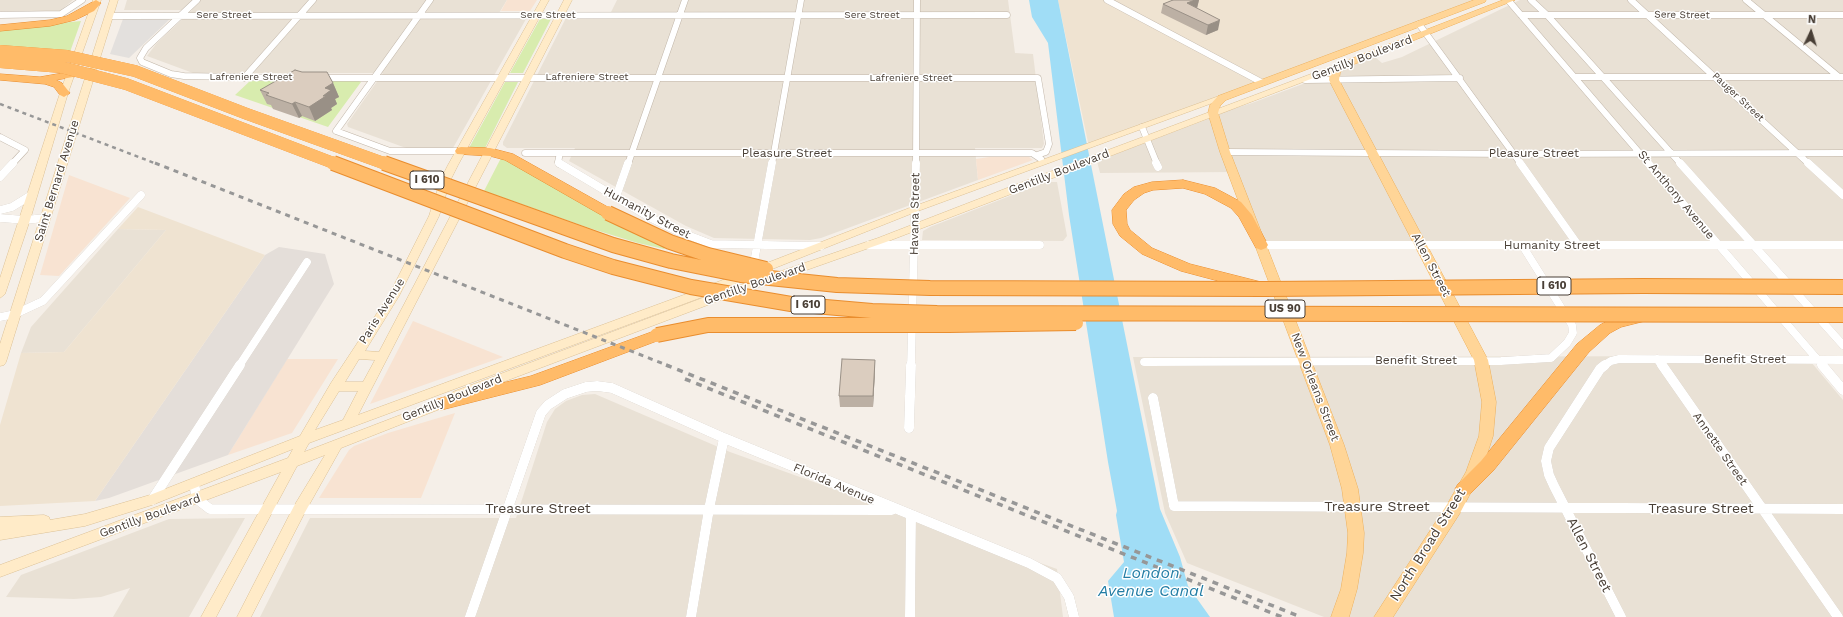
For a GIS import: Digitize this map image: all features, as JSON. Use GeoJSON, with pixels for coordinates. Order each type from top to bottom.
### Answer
{"type":"FeatureCollection","features":[{"type":"Feature","properties":{"kind":"highway"},"geometry":{"type":"LineString","coordinates":[[50,23],[77,16],[90,9],[97,1]]}},
{"type":"Feature","properties":{"kind":"highway"},"geometry":{"type":"LineString","coordinates":[[0,28],[90,18]]}},
{"type":"Feature","properties":{"kind":"highway","name":"I 610"},"geometry":{"type":"LineString","coordinates":[[0,51],[67,56],[100,62],[135,71],[254,117],[491,203],[613,245],[650,256],[741,275],[861,286],[930,288],[1265,289],[1635,286],[1843,287]]}},
{"type":"Feature","properties":{"kind":"highway","name":"I 610"},"geometry":{"type":"LineString","coordinates":[[0,62],[61,67],[126,84],[566,251],[620,269],[737,296],[784,303],[872,311],[937,313],[1843,315]]}},
{"type":"Feature","properties":{"kind":"highway"},"geometry":{"type":"LineString","coordinates":[[35,79],[72,75],[92,70]]}},
{"type":"Feature","properties":{"kind":"highway"},"geometry":{"type":"LineString","coordinates":[[0,77],[35,79],[54,83],[64,93]]}},
{"type":"Feature","properties":{"kind":"highway"},"geometry":{"type":"LineString","coordinates":[[461,151],[490,152],[514,159],[608,213],[670,242],[708,255],[774,271],[861,286]]}},
{"type":"Feature","properties":{"kind":"highway"},"geometry":{"type":"LineString","coordinates":[[1261,245],[1245,215],[1236,205],[1210,190],[1183,184],[1164,184],[1152,186],[1139,190],[1129,197],[1119,210],[1120,224],[1126,233],[1135,243],[1148,251],[1186,268],[1265,289]]}},
{"type":"Feature","properties":{"kind":"highway"},"geometry":{"type":"LineString","coordinates":[[441,404],[534,380],[656,335],[708,325],[1026,325],[1177,320],[1193,314]]}},
{"type":"Feature","properties":{"kind":"highway"},"geometry":{"type":"LineString","coordinates":[[1464,489],[1487,466],[1583,348],[1605,329],[1628,319],[1656,315]]}},
{"type":"Feature","properties":{"kind":"main road","name":"Saint Bernard Avenue"},"geometry":{"type":"LineString","coordinates":[[0,362],[114,0]]}},
{"type":"Feature","properties":{"kind":"main road","name":"Paris Avenue"},"geometry":{"type":"LineString","coordinates":[[208,617],[268,509],[303,440],[335,386],[394,296],[434,216],[446,179],[545,0]]}},
{"type":"Feature","properties":{"kind":"main road","name":"Paris Avenue"},"geometry":{"type":"LineString","coordinates":[[244,617],[299,510],[338,444],[568,0]]}},
{"type":"Feature","properties":{"kind":"main road","name":"Gentilly Boulevard"},"geometry":{"type":"LineString","coordinates":[[0,534],[85,520],[152,500],[303,440],[824,246],[915,209],[1222,98],[1260,82],[1482,0]]}},
{"type":"Feature","properties":{"kind":"main road","name":"Gentilly Boulevard"},"geometry":{"type":"LineString","coordinates":[[0,571],[197,499],[441,404],[460,394],[702,302],[915,228],[1023,185],[1305,80],[1509,0]]}},
{"type":"Feature","properties":{"kind":"main road","name":"Saint Bernard Avenue"},"geometry":{"type":"LineString","coordinates":[[0,294],[4,272],[25,220],[64,93],[72,75],[97,1]]}},
{"type":"Feature","properties":{"kind":"main road","name":"Sere Street"},"geometry":{"type":"LineString","coordinates":[[90,18],[109,16]]}},
{"type":"Feature","properties":{"kind":"main road"},"geometry":{"type":"LineString","coordinates":[[1334,80],[1338,67]]}},
{"type":"Feature","properties":{"kind":"main road","name":"Allen Street"},"geometry":{"type":"LineString","coordinates":[[1334,80],[1481,360],[1488,389],[1490,416],[1486,436],[1473,473]]}},
{"type":"Feature","properties":{"kind":"main road"},"geometry":{"type":"LineString","coordinates":[[1213,113],[1215,105],[1222,98]]}},
{"type":"Feature","properties":{"kind":"main road","name":"New Orleans Street"},"geometry":{"type":"LineString","coordinates":[[1213,113],[1225,152],[1306,360],[1344,465],[1353,507],[1356,533],[1353,569],[1340,617]]}},
{"type":"Feature","properties":{"kind":"main road"},"geometry":{"type":"LineString","coordinates":[[355,355],[383,356]]}},
{"type":"Feature","properties":{"kind":"main road"},"geometry":{"type":"LineString","coordinates":[[335,386],[367,387]]}},
{"type":"Feature","properties":{"kind":"main road","name":"North Broad Street"},"geometry":{"type":"LineString","coordinates":[[1383,617],[1454,508],[1473,473]]}},
{"type":"Feature","properties":{"kind":"main road"},"geometry":{"type":"LineString","coordinates":[[0,523],[85,520]]}},
{"type":"Feature","properties":{"kind":"street"},"geometry":{"type":"LineString","coordinates":[[0,15],[61,14],[82,0]]}},
{"type":"Feature","properties":{"kind":"street"},"geometry":{"type":"LineString","coordinates":[[182,15],[197,0]]}},
{"type":"Feature","properties":{"kind":"street"},"geometry":{"type":"LineString","coordinates":[[244,78],[313,0]]}},
{"type":"Feature","properties":{"kind":"street"},"geometry":{"type":"LineString","coordinates":[[430,0],[336,130],[337,133],[342,135],[400,152],[461,151]]}},
{"type":"Feature","properties":{"kind":"street"},"geometry":{"type":"LineString","coordinates":[[616,197],[685,0]]}},
{"type":"Feature","properties":{"kind":"street"},"geometry":{"type":"LineString","coordinates":[[752,273],[801,0]]}},
{"type":"Feature","properties":{"kind":"street","name":"Havana Street"},"geometry":{"type":"LineString","coordinates":[[909,428],[915,228],[917,0]]}},
{"type":"Feature","properties":{"kind":"street"},"geometry":{"type":"LineString","coordinates":[[1107,0],[1260,82]]}},
{"type":"Feature","properties":{"kind":"street","name":"St Anthony Avenue"},"geometry":{"type":"LineString","coordinates":[[1509,0],[1843,390]]}},
{"type":"Feature","properties":{"kind":"street","name":"St Anthony Avenue"},"geometry":{"type":"LineString","coordinates":[[1531,0],[1547,15],[1601,77],[1843,345]]}},
{"type":"Feature","properties":{"kind":"street","name":"Pauger Street"},"geometry":{"type":"LineString","coordinates":[[1631,0],[1843,195]]}},
{"type":"Feature","properties":{"kind":"street"},"geometry":{"type":"LineString","coordinates":[[1746,0],[1842,78]]}},
{"type":"Feature","properties":{"kind":"street","name":"Lafreniere Street"},"geometry":{"type":"LineString","coordinates":[[182,15],[146,48],[140,58],[142,62],[170,74],[184,76],[297,78]]}},
{"type":"Feature","properties":{"kind":"street","name":"Sere Street"},"geometry":{"type":"LineString","coordinates":[[109,16],[1007,15]]}},
{"type":"Feature","properties":{"kind":"street","name":"Sere Street"},"geometry":{"type":"LineString","coordinates":[[1521,15],[1843,15]]}},
{"type":"Feature","properties":{"kind":"street"},"geometry":{"type":"LineString","coordinates":[[1419,24],[1460,78],[1578,245]]}},
{"type":"Feature","properties":{"kind":"street"},"geometry":{"type":"LineString","coordinates":[[1575,77],[1842,78]]}},
{"type":"Feature","properties":{"kind":"street","name":"Lafreniere Street"},"geometry":{"type":"LineString","coordinates":[[312,78],[1038,78],[1049,144],[1046,152],[1037,155]]}},
{"type":"Feature","properties":{"kind":"street"},"geometry":{"type":"LineString","coordinates":[[1305,80],[1460,78]]}},
{"type":"Feature","properties":{"kind":"street"},"geometry":{"type":"LineString","coordinates":[[1142,127],[1158,167]]}},
{"type":"Feature","properties":{"kind":"street"},"geometry":{"type":"LineString","coordinates":[[0,137],[25,150],[0,176]]}},
{"type":"Feature","properties":{"kind":"street","name":"Pleasure Street"},"geometry":{"type":"LineString","coordinates":[[1225,152],[1514,154],[1843,153]]}},
{"type":"Feature","properties":{"kind":"street","name":"Pleasure Street"},"geometry":{"type":"LineString","coordinates":[[525,153],[1026,153],[1037,155]]}},
{"type":"Feature","properties":{"kind":"street","name":"Humanity Street"},"geometry":{"type":"LineString","coordinates":[[560,153],[558,162],[560,164],[677,231],[711,244],[756,246],[824,246]]}},
{"type":"Feature","properties":{"kind":"street"},"geometry":{"type":"LineString","coordinates":[[1037,155],[1048,162]]}},
{"type":"Feature","properties":{"kind":"street"},"geometry":{"type":"LineString","coordinates":[[0,210],[12,207],[33,194]]}},
{"type":"Feature","properties":{"kind":"street"},"geometry":{"type":"LineString","coordinates":[[0,317],[15,314],[36,305],[48,296],[141,195]]}},
{"type":"Feature","properties":{"kind":"street"},"geometry":{"type":"LineString","coordinates":[[0,218],[25,220],[45,218]]}},
{"type":"Feature","properties":{"kind":"street"},"geometry":{"type":"LineString","coordinates":[[869,245],[1040,245]]}},
{"type":"Feature","properties":{"kind":"street","name":"Humanity Street"},"geometry":{"type":"LineString","coordinates":[[1261,245],[1843,245]]}},
{"type":"Feature","properties":{"kind":"street","name":"Benefit Street"},"geometry":{"type":"LineString","coordinates":[[1144,362],[1540,360],[1551,358],[1567,343],[1573,333],[1572,326],[1522,245]]}},
{"type":"Feature","properties":{"kind":"street"},"geometry":{"type":"LineString","coordinates":[[152,500],[307,262]]}},
{"type":"Feature","properties":{"kind":"street","name":"Benefit Street"},"geometry":{"type":"LineString","coordinates":[[1549,448],[1600,369],[1611,361],[1619,359],[1843,360]]}},
{"type":"Feature","properties":{"kind":"street","name":"Annette Street"},"geometry":{"type":"LineString","coordinates":[[1657,359],[1838,617]]}},
{"type":"Feature","properties":{"kind":"street","name":"Florida Avenue"},"geometry":{"type":"LineString","coordinates":[[470,617],[538,421],[548,405],[565,394],[586,387],[597,386],[612,388],[724,438],[911,516],[993,548],[1057,578],[1069,597],[1074,617]]}},
{"type":"Feature","properties":{"kind":"street","name":"Treasure Street"},"geometry":{"type":"LineString","coordinates":[[1153,398],[1174,506],[1565,509],[1843,509]]}},
{"type":"Feature","properties":{"kind":"street"},"geometry":{"type":"LineString","coordinates":[[691,617],[709,509],[724,438]]}},
{"type":"Feature","properties":{"kind":"street","name":"Allen Street"},"geometry":{"type":"LineString","coordinates":[[1549,448],[1546,461],[1549,475],[1621,617]]}},
{"type":"Feature","properties":{"kind":"street"},"geometry":{"type":"LineString","coordinates":[[194,484],[197,499]]}},
{"type":"Feature","properties":{"kind":"street","name":"Treasure Street"},"geometry":{"type":"LineString","coordinates":[[197,499],[210,509],[897,510]]}},
{"type":"Feature","properties":{"kind":"street"},"geometry":{"type":"LineString","coordinates":[[910,617],[911,516]]}},
{"type":"Feature","properties":{"kind":"shaded area"},"geometry":{"type":"Polygon","coordinates":[[[0,0],[73,0],[60,11],[0,11],[0,0]]]}},
{"type":"Feature","properties":{"kind":"shaded area"},"geometry":{"type":"Polygon","coordinates":[[[127,0],[507,0],[496,18],[526,19],[453,148],[406,148],[348,127],[347,124],[383,73],[193,73],[147,56],[156,44],[192,10],[124,10],[127,0]]]}},
{"type":"Feature","properties":{"kind":"shaded area"},"geometry":{"type":"Polygon","coordinates":[[[507,0],[537,0],[530,11],[501,11],[507,0]]]}},
{"type":"Feature","properties":{"kind":"shaded area"},"geometry":{"type":"Polygon","coordinates":[[[617,0],[1008,0],[1015,53],[1033,54],[1044,144],[1042,148],[975,148],[978,180],[821,238],[810,240],[714,238],[686,226],[569,161],[575,148],[507,148],[503,145],[503,142],[566,18],[608,18],[617,0]]]}},
{"type":"Feature","properties":{"kind":"shaded area"},"geometry":{"type":"Polygon","coordinates":[[[1058,0],[1482,0],[1089,147],[1058,0]]]}},
{"type":"Feature","properties":{"kind":"shaded area"},"geometry":{"type":"Polygon","coordinates":[[[1520,0],[1843,0],[1843,248],[1263,248],[1236,172],[1100,173],[1097,161],[1216,116],[1216,114],[1252,103],[1375,57],[1382,63],[1402,57],[1520,0]]]}},
{"type":"Feature","properties":{"kind":"shaded area"},"geometry":{"type":"Polygon","coordinates":[[[123,19],[170,19],[129,58],[110,54],[123,19]]]}},
{"type":"Feature","properties":{"kind":"shaded area"},"geometry":{"type":"Polygon","coordinates":[[[989,157],[1029,157],[1033,160],[978,180],[976,159],[989,157]]]}},
{"type":"Feature","properties":{"kind":"shaded area"},"geometry":{"type":"Polygon","coordinates":[[[69,175],[130,198],[59,276],[40,275],[69,175]]]}},
{"type":"Feature","properties":{"kind":"shaded area"},"geometry":{"type":"Polygon","coordinates":[[[1046,182],[1057,182],[1067,236],[1063,241],[922,240],[923,231],[930,227],[1046,182]]]}},
{"type":"Feature","properties":{"kind":"shaded area"},"geometry":{"type":"Polygon","coordinates":[[[138,207],[265,255],[95,501],[0,506],[0,425],[21,353],[64,352],[166,230],[118,229],[138,207]]]}},
{"type":"Feature","properties":{"kind":"shaded area"},"geometry":{"type":"Polygon","coordinates":[[[118,229],[166,230],[64,352],[21,353],[31,327],[118,229]]]}},
{"type":"Feature","properties":{"kind":"shaded area"},"geometry":{"type":"Polygon","coordinates":[[[279,247],[325,254],[334,284],[228,455],[109,498],[95,501],[265,255],[279,247]]]}},
{"type":"Feature","properties":{"kind":"shaded area"},"geometry":{"type":"Polygon","coordinates":[[[413,321],[503,357],[370,404],[413,321]]]}},
{"type":"Feature","properties":{"kind":"shaded area"},"geometry":{"type":"Polygon","coordinates":[[[1806,356],[1843,400],[1843,617],[1324,617],[1187,563],[1165,513],[1133,357],[1806,356]]]}},
{"type":"Feature","properties":{"kind":"shaded area"},"geometry":{"type":"Polygon","coordinates":[[[287,359],[338,359],[292,433],[228,455],[287,359]]]}},
{"type":"Feature","properties":{"kind":"shaded area"},"geometry":{"type":"Polygon","coordinates":[[[595,394],[730,452],[1057,569],[1063,617],[260,617],[310,518],[516,518],[547,422],[555,409],[566,401],[582,395],[595,394]]]}},
{"type":"Feature","properties":{"kind":"shaded area"},"geometry":{"type":"Polygon","coordinates":[[[455,413],[421,498],[319,498],[349,450],[354,446],[388,433],[455,413]]]}},
{"type":"Feature","properties":{"kind":"shaded area"},"geometry":{"type":"Polygon","coordinates":[[[245,518],[189,617],[113,617],[130,588],[101,597],[74,599],[6,597],[21,575],[169,519],[245,518]]]}},
{"type":"Feature","properties":{"kind":"green space"},"geometry":{"type":"Polygon","coordinates":[[[540,19],[551,19],[523,73],[510,73],[540,19]]]}},
{"type":"Feature","properties":{"kind":"green space"},"geometry":{"type":"Polygon","coordinates":[[[81,21],[70,52],[0,47],[0,29],[81,21]]]}},
{"type":"Feature","properties":{"kind":"green space"},"geometry":{"type":"Polygon","coordinates":[[[250,81],[361,82],[328,127],[235,95],[250,81]]]}},
{"type":"Feature","properties":{"kind":"green space"},"geometry":{"type":"Polygon","coordinates":[[[505,82],[518,82],[485,148],[469,148],[505,82]]]}},
{"type":"Feature","properties":{"kind":"green space"},"geometry":{"type":"Polygon","coordinates":[[[501,158],[667,246],[664,249],[638,243],[589,228],[484,191],[501,158]]]}},
{"type":"Feature","properties":{"kind":"water","name":"London Avenue Canal"},"geometry":{"type":"Polygon","coordinates":[[[1029,0],[1058,0],[1160,509],[1180,557],[1188,586],[1210,617],[1114,617],[1108,581],[1124,562],[1116,515],[1117,511],[1069,215],[1048,43],[1032,17],[1029,0]]]}},
{"type":"Feature","properties":{"kind":"building"},"geometry":{"type":"Polygon","coordinates":[[[1173,0],[1195,0],[1187,3],[1220,20],[1208,25],[1163,4],[1173,0]]]}},
{"type":"Feature","properties":{"kind":"building"},"geometry":{"type":"Polygon","coordinates":[[[295,70],[302,72],[327,72],[333,83],[325,88],[331,90],[323,96],[326,96],[309,107],[295,102],[292,104],[266,95],[269,93],[260,90],[295,70]]]}},
{"type":"Feature","properties":{"kind":"building"},"geometry":{"type":"Polygon","coordinates":[[[842,359],[875,360],[873,396],[839,396],[842,359]]]}},
{"type":"Feature","properties":{"kind":"railway"},"geometry":{"type":"LineString","coordinates":[[0,104],[157,164]]}},
{"type":"Feature","properties":{"kind":"railway"},"geometry":{"type":"LineString","coordinates":[[155,163],[669,366]]}},
{"type":"Feature","properties":{"kind":"railway"},"geometry":{"type":"LineString","coordinates":[[666,365],[1301,617]]}},
{"type":"Feature","properties":{"kind":"railway"},"geometry":{"type":"LineString","coordinates":[[685,379],[1282,617]]}}]}
